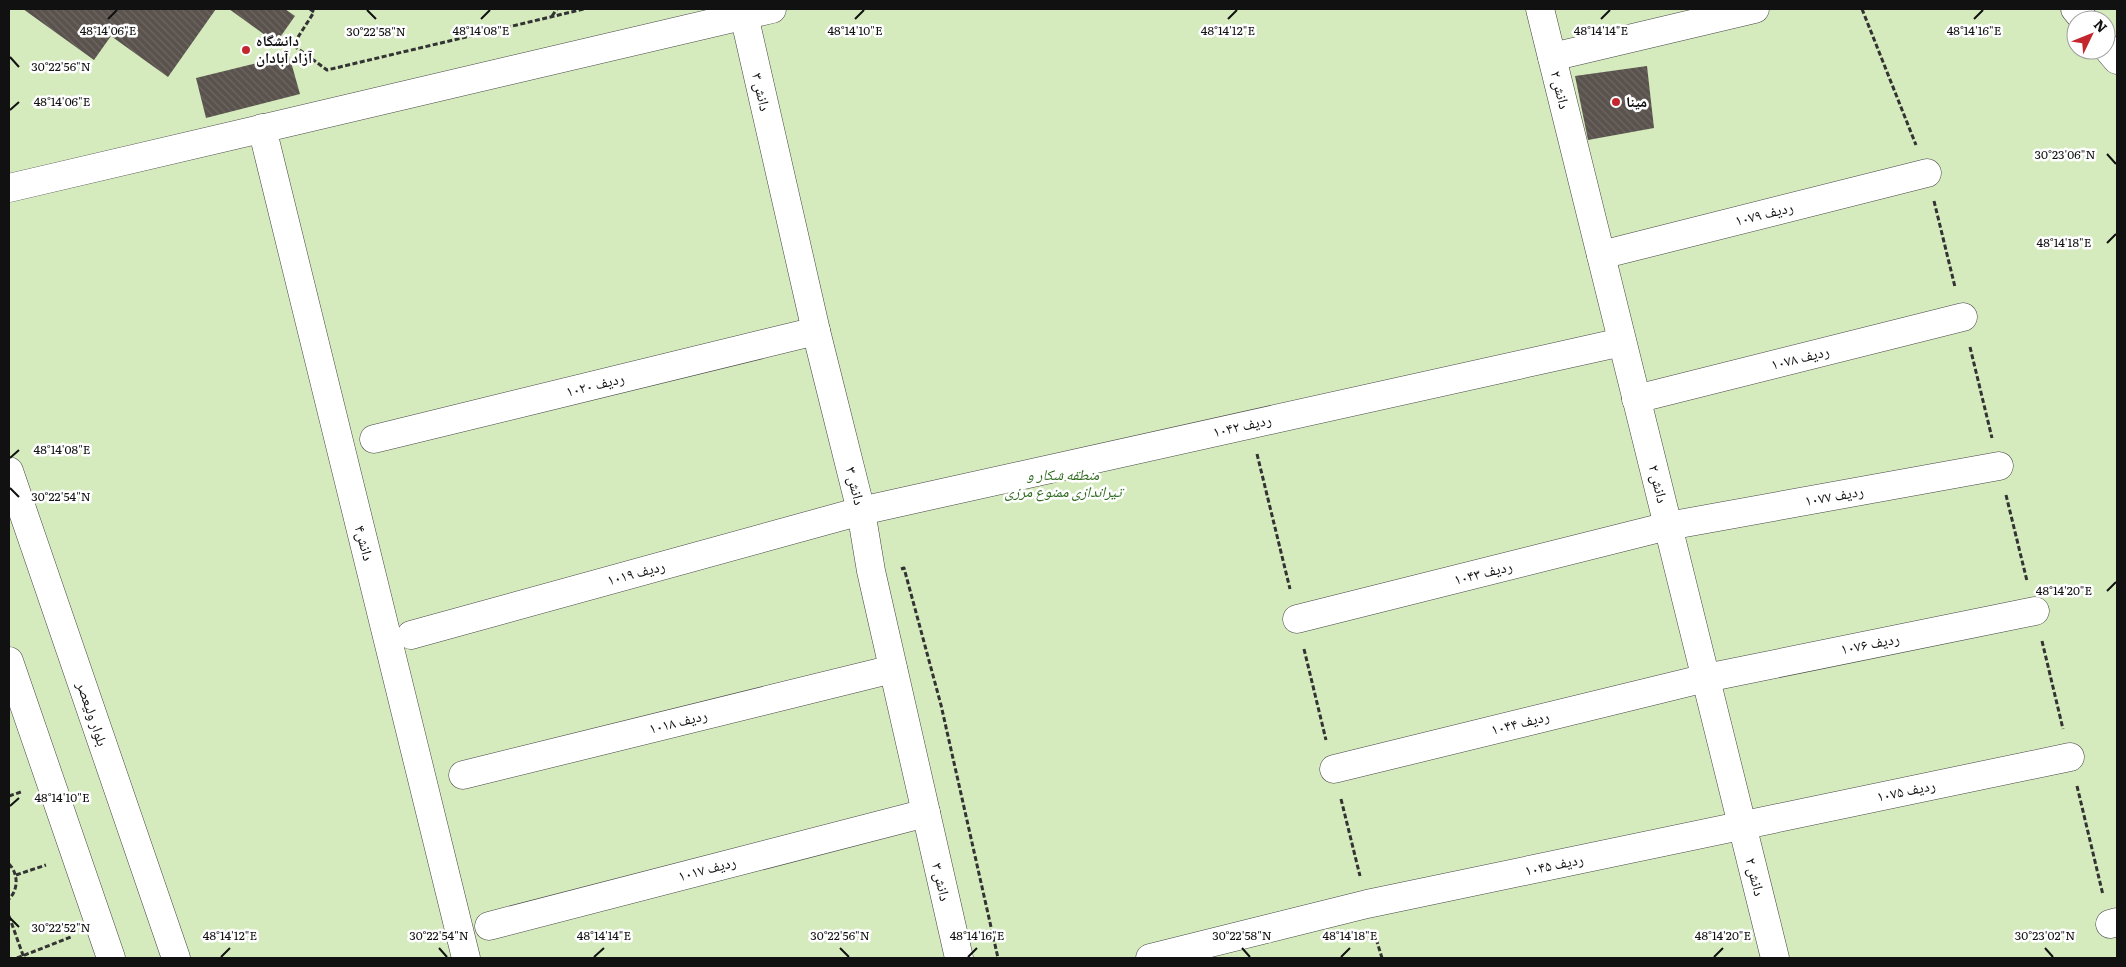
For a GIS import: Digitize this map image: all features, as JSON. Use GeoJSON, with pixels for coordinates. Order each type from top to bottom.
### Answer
{"type":"FeatureCollection","features":[{"type":"Feature","properties":{"kind":"street"},"geometry":{"type":"LineString","coordinates":[[9,188],[772,9]]}},
{"type":"Feature","properties":{"kind":"street","name":"دانش ۲"},"geometry":{"type":"LineString","coordinates":[[1540,9],[1775,958]]}},
{"type":"Feature","properties":{"kind":"street"},"geometry":{"type":"LineString","coordinates":[[1552,57],[1756,9]]}},
{"type":"Feature","properties":{"kind":"street","name":"دانش ۳"},"geometry":{"type":"LineString","coordinates":[[744,15],[816,331],[862,511],[871,572],[959,958]]}},
{"type":"Feature","properties":{"kind":"street","name":"دانش۴"},"geometry":{"type":"LineString","coordinates":[[262,128],[466,958]]}},
{"type":"Feature","properties":{"kind":"street","name":"ردیف ۱۰۷۹"},"geometry":{"type":"LineString","coordinates":[[1601,256],[1928,173]]}},
{"type":"Feature","properties":{"kind":"street","name":"ردیف ۱۰۷۸"},"geometry":{"type":"LineString","coordinates":[[1636,399],[1963,317]]}},
{"type":"Feature","properties":{"kind":"street","name":"ردیف ۱۰۲۰"},"geometry":{"type":"LineString","coordinates":[[374,439],[816,331]]}},
{"type":"Feature","properties":{"kind":"street","name":"ردیف ۱۰۴۲"},"geometry":{"type":"LineString","coordinates":[[862,511],[1622,342]]}},
{"type":"Feature","properties":{"kind":"street","name":"ردیف ۱۰۷۷"},"geometry":{"type":"LineString","coordinates":[[1668,526],[1999,466]]}},
{"type":"Feature","properties":{"kind":"street","name":"بلوار ولیعصر"},"geometry":{"type":"LineString","coordinates":[[9,470],[176,958]]}},
{"type":"Feature","properties":{"kind":"street","name":"ردیف ۱۰۱۹"},"geometry":{"type":"LineString","coordinates":[[411,635],[862,511]]}},
{"type":"Feature","properties":{"kind":"street","name":"ردیف ۱۰۴۳"},"geometry":{"type":"LineString","coordinates":[[1297,620],[1668,526]]}},
{"type":"Feature","properties":{"kind":"street","name":"ردیف ۱۰۷۶"},"geometry":{"type":"LineString","coordinates":[[1706,678],[2035,611]]}},
{"type":"Feature","properties":{"kind":"street"},"geometry":{"type":"LineString","coordinates":[[9,661],[111,958]]}},
{"type":"Feature","properties":{"kind":"street","name":"ردیف ۱۰۱۸"},"geometry":{"type":"LineString","coordinates":[[463,775],[893,669]]}},
{"type":"Feature","properties":{"kind":"street","name":"ردیف ۱۰۴۴"},"geometry":{"type":"LineString","coordinates":[[1334,769],[1706,678]]}},
{"type":"Feature","properties":{"kind":"street","name":"ردیف ۱۰۷۵"},"geometry":{"type":"LineString","coordinates":[[1742,825],[2070,757]]}},
{"type":"Feature","properties":{"kind":"street","name":"ردیف ۱۰۱۷"},"geometry":{"type":"LineString","coordinates":[[489,926],[926,813]]}},
{"type":"Feature","properties":{"kind":"street","name":"ردیف ۱۰۴۵"},"geometry":{"type":"LineString","coordinates":[[1150,958],[1366,904],[1742,825]]}},
{"type":"Feature","properties":{"kind":"path"},"geometry":{"type":"LineString","coordinates":[[310,9],[314,12],[293,45],[327,70],[584,9]]}},
{"type":"Feature","properties":{"kind":"path"},"geometry":{"type":"LineString","coordinates":[[552,16],[557,9]]}},
{"type":"Feature","properties":{"kind":"path"},"geometry":{"type":"LineString","coordinates":[[1250,425],[1366,904],[1382,958]]}},
{"type":"Feature","properties":{"kind":"path"},"geometry":{"type":"LineString","coordinates":[[871,572],[904,568],[941,705],[998,958]]}},
{"type":"Feature","properties":{"kind":"path"},"geometry":{"type":"LineString","coordinates":[[9,796],[20,792]]}},
{"type":"Feature","properties":{"kind":"path"},"geometry":{"type":"LineString","coordinates":[[9,864],[16,875],[16,886],[9,899]]}},
{"type":"Feature","properties":{"kind":"path"},"geometry":{"type":"LineString","coordinates":[[16,875],[46,865]]}},
{"type":"Feature","properties":{"kind":"path"},"geometry":{"type":"LineString","coordinates":[[9,916],[24,957]]}},
{"type":"Feature","properties":{"kind":"path"},"geometry":{"type":"LineString","coordinates":[[17,958],[71,938]]}},
{"type":"Feature","properties":{"kind":"green space","name":"منطقه شکار و تیراندازی ممنوع مرزی"},"geometry":{"type":"Polygon","coordinates":[[[9,9],[2117,9],[2117,958],[9,958],[9,9]]]}},
{"type":"Feature","properties":{"kind":"building"},"geometry":{"type":"Polygon","coordinates":[[[23,9],[216,9],[168,77],[111,36],[94,60],[23,9]]]}},
{"type":"Feature","properties":{"kind":"building"},"geometry":{"type":"Polygon","coordinates":[[[229,9],[285,9],[295,16],[276,43],[229,9]]]}},
{"type":"Feature","properties":{"kind":"building"},"geometry":{"type":"Polygon","coordinates":[[[289,55],[300,94],[206,118],[196,78],[289,55]]]}},
{"type":"Feature","properties":{"kind":"building","name":"مینا"},"geometry":{"type":"Polygon","coordinates":[[[1647,66],[1654,128],[1588,140],[1575,76],[1647,66]]]}},
{"type":"Feature","properties":{"kind":"place","name":"دانشگاه آزاد آبادان"},"geometry":{"type":"Point","coordinates":[246,50]}},
{"type":"Feature","properties":{"kind":"place","name":"مینا"},"geometry":{"type":"Point","coordinates":[1616,102]}}]}
